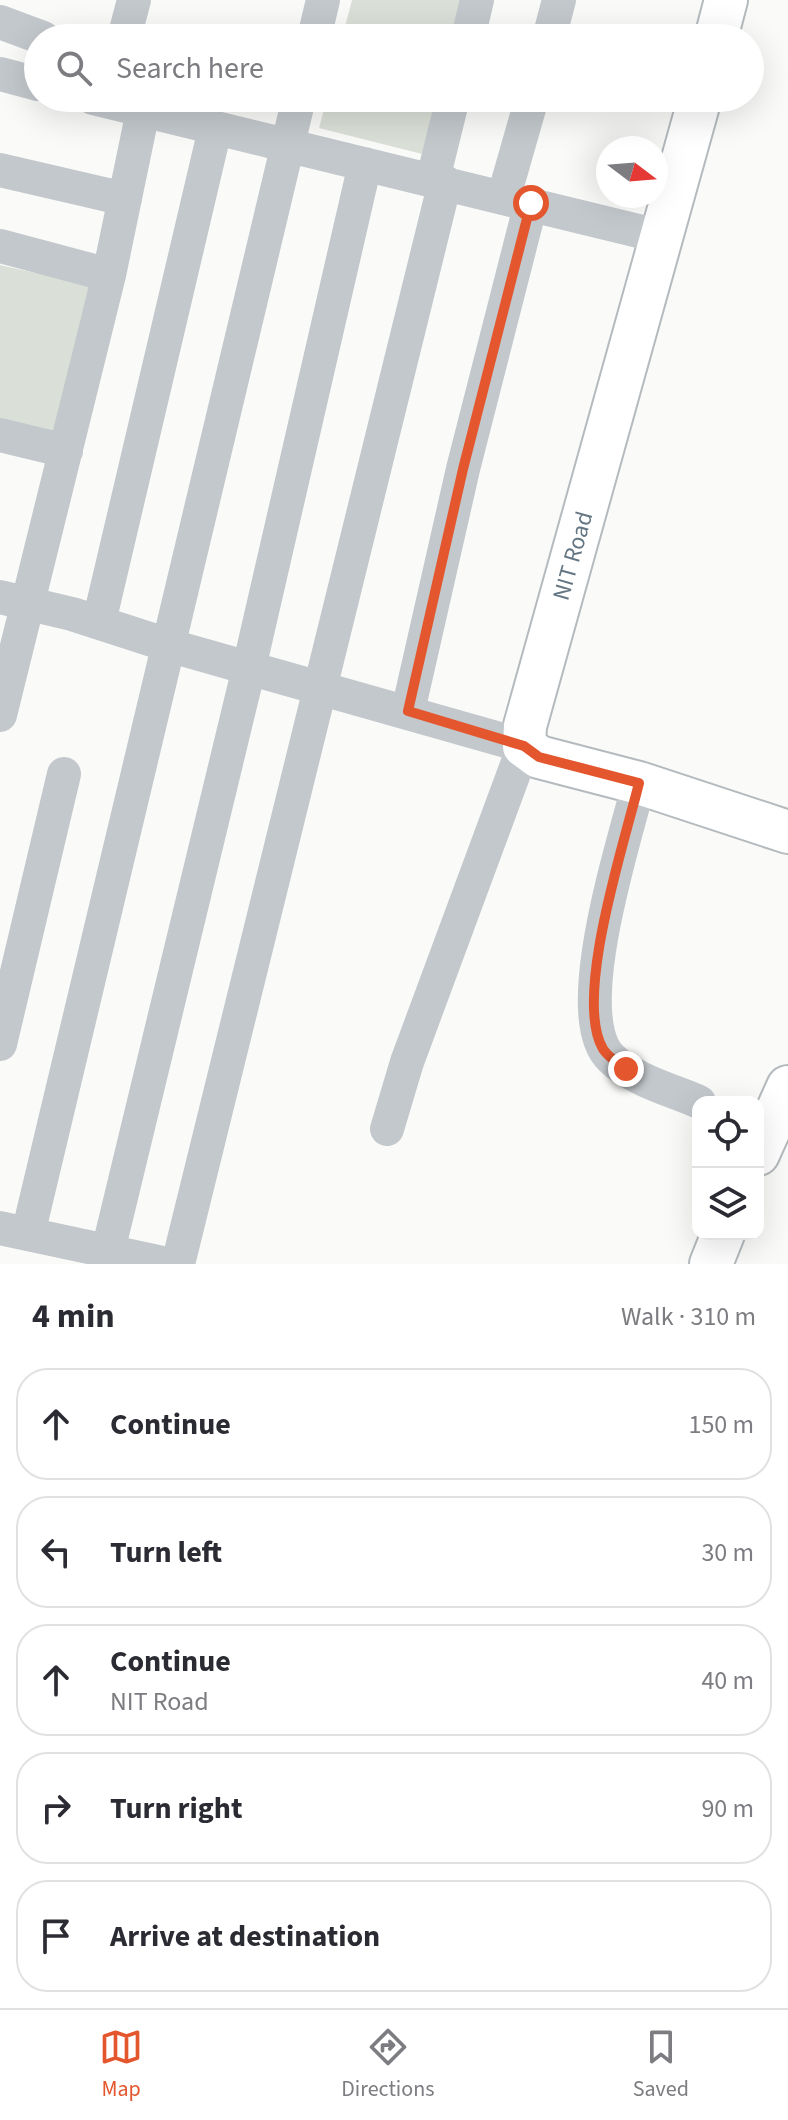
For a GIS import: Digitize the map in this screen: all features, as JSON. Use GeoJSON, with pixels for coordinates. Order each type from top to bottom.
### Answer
{"type":"FeatureCollection","features":[{"type":"Feature","properties":{"kind":"main road"},"geometry":{"type":"LineString","coordinates":[[720,24],[726,0]]}},
{"type":"Feature","properties":{"kind":"main road","name":"NIT Road"},"geometry":{"type":"LineString","coordinates":[[524,746],[525,726],[696,112]]}},
{"type":"Feature","properties":{"kind":"main road"},"geometry":{"type":"LineString","coordinates":[[524,746],[539,757],[639,783],[788,832]]}},
{"type":"Feature","properties":{"kind":"main road"},"geometry":{"type":"LineString","coordinates":[[764,1132],[788,1087]]}},
{"type":"Feature","properties":{"kind":"main road"},"geometry":{"type":"LineString","coordinates":[[711,1264],[721,1240]]}},
{"type":"Feature","properties":{"kind":"street"},"geometry":{"type":"LineString","coordinates":[[128,24],[134,0]]}},
{"type":"Feature","properties":{"kind":"street"},"geometry":{"type":"LineString","coordinates":[[317,24],[323,0]]}},
{"type":"Feature","properties":{"kind":"street"},"geometry":{"type":"LineString","coordinates":[[471,24],[477,0]]}},
{"type":"Feature","properties":{"kind":"street"},"geometry":{"type":"LineString","coordinates":[[553,24],[559,0]]}},
{"type":"Feature","properties":{"kind":"street"},"geometry":{"type":"LineString","coordinates":[[0,22],[24,31]]}},
{"type":"Feature","properties":{"kind":"street"},"geometry":{"type":"LineString","coordinates":[[0,74],[24,80]]}},
{"type":"Feature","properties":{"kind":"street"},"geometry":{"type":"LineString","coordinates":[[0,713],[14,600],[66,451],[109,275],[143,112]]}},
{"type":"Feature","properties":{"kind":"street"},"geometry":{"type":"LineString","coordinates":[[147,112],[439,180],[663,237]]}},
{"type":"Feature","properties":{"kind":"street"},"geometry":{"type":"LineString","coordinates":[[168,1264],[14,1231],[171,646],[296,112]]}},
{"type":"Feature","properties":{"kind":"street"},"geometry":{"type":"LineString","coordinates":[[178,1264],[322,687],[439,180],[451,112]]}},
{"type":"Feature","properties":{"kind":"street"},"geometry":{"type":"LineString","coordinates":[[408,711],[463,469],[518,200],[530,112]]}},
{"type":"Feature","properties":{"kind":"street"},"geometry":{"type":"LineString","coordinates":[[99,622],[215,129]]}},
{"type":"Feature","properties":{"kind":"street"},"geometry":{"type":"LineString","coordinates":[[108,1251],[249,668],[365,164]]}},
{"type":"Feature","properties":{"kind":"street"},"geometry":{"type":"LineString","coordinates":[[0,170],[125,199]]}},
{"type":"Feature","properties":{"kind":"street"},"geometry":{"type":"LineString","coordinates":[[0,246],[109,275]]}},
{"type":"Feature","properties":{"kind":"street"},"geometry":{"type":"LineString","coordinates":[[0,435],[66,451]]}},
{"type":"Feature","properties":{"kind":"street"},"geometry":{"type":"LineString","coordinates":[[14,600],[524,746],[407,1062],[387,1129]]}},
{"type":"Feature","properties":{"kind":"street"},"geometry":{"type":"LineString","coordinates":[[0,1044],[64,774]]}},
{"type":"Feature","properties":{"kind":"street"},"geometry":{"type":"LineString","coordinates":[[639,783],[594,981],[597,1031],[602,1047],[626,1069],[692,1099]]}},
{"type":"Feature","properties":{"kind":"shaded area"},"geometry":{"type":"Polygon","coordinates":[[[352,0],[470,0],[464,24],[346,24],[352,0]]]}},
{"type":"Feature","properties":{"kind":"shaded area"},"geometry":{"type":"Polygon","coordinates":[[[323,112],[441,112],[430,156],[319,128],[323,112]]]}},
{"type":"Feature","properties":{"kind":"shaded area"},"geometry":{"type":"Polygon","coordinates":[[[0,265],[98,287],[63,441],[0,425],[0,265]]]}},
{"type":"Feature","properties":{"kind":"route"},"geometry":{"type":"LineString","coordinates":[[531,203],[463,469],[408,711],[524,746],[539,757],[639,783],[594,981],[597,1031],[602,1047],[626,1069]]}}]}
